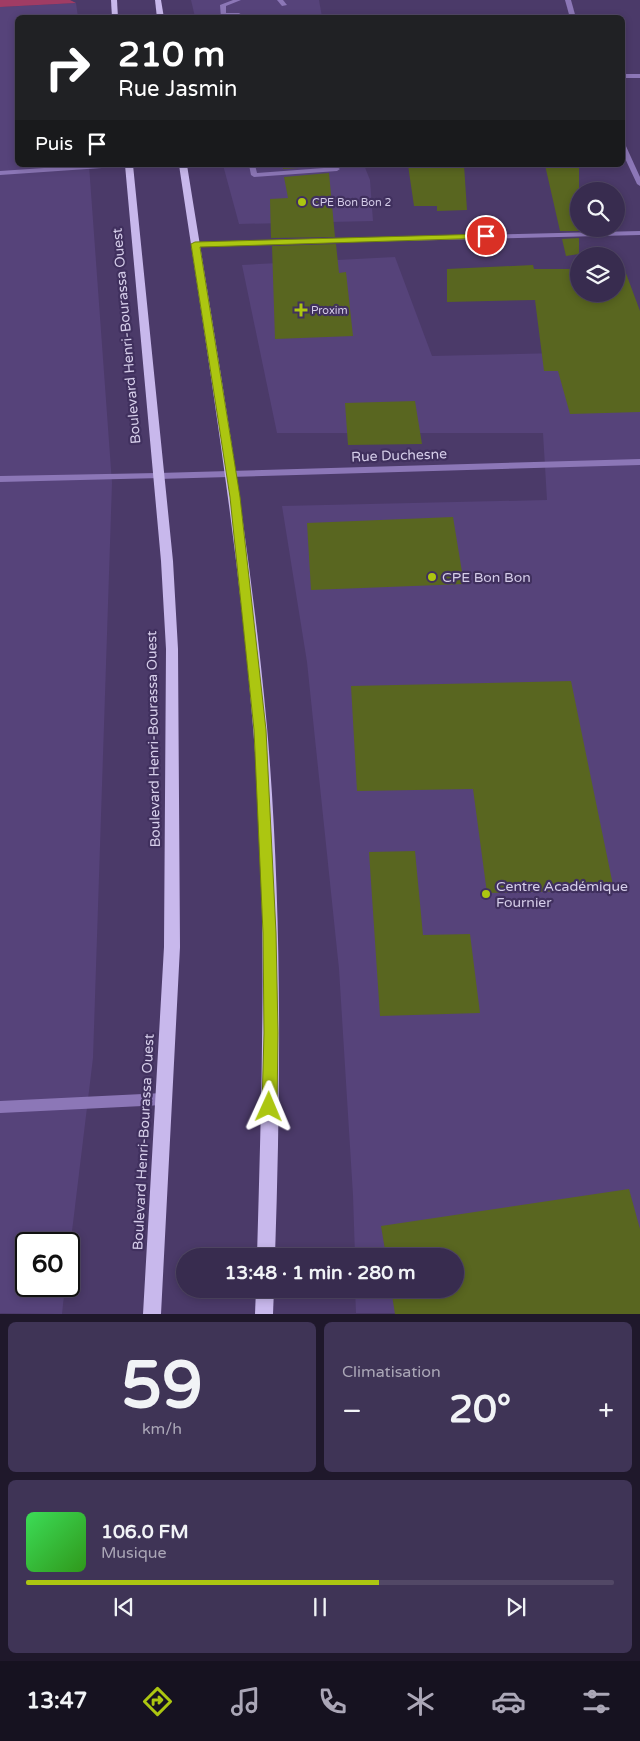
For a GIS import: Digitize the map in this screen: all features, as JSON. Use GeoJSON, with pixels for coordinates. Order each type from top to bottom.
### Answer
{"type":"FeatureCollection","features":[{"type":"Feature","properties":{"kind":"main road"},"geometry":{"type":"LineString","coordinates":[[158,0],[160,15]]}},
{"type":"Feature","properties":{"kind":"main road"},"geometry":{"type":"LineString","coordinates":[[112,1],[114,15]]}},
{"type":"Feature","properties":{"kind":"main road","name":"Boulevard Henri-Bourassa Ouest"},"geometry":{"type":"LineString","coordinates":[[130,167],[168,581],[172,650],[172,947],[152,1314]]}},
{"type":"Feature","properties":{"kind":"main road"},"geometry":{"type":"LineString","coordinates":[[183,167],[244,568],[259,721],[267,860],[271,1033],[266,1248]]}},
{"type":"Feature","properties":{"kind":"main road"},"geometry":{"type":"LineString","coordinates":[[264,1314],[265,1298]]}},
{"type":"Feature","properties":{"kind":"street"},"geometry":{"type":"LineString","coordinates":[[224,15],[223,5],[238,0]]}},
{"type":"Feature","properties":{"kind":"street"},"geometry":{"type":"LineString","coordinates":[[568,0],[572,15]]}},
{"type":"Feature","properties":{"kind":"street"},"geometry":{"type":"LineString","coordinates":[[625,76],[640,76]]}},
{"type":"Feature","properties":{"kind":"street"},"geometry":{"type":"LineString","coordinates":[[625,151],[640,184]]}},
{"type":"Feature","properties":{"kind":"street"},"geometry":{"type":"LineString","coordinates":[[0,173],[87,167]]}},
{"type":"Feature","properties":{"kind":"street"},"geometry":{"type":"LineString","coordinates":[[252,167],[254,175],[337,169]]}},
{"type":"Feature","properties":{"kind":"street"},"geometry":{"type":"LineString","coordinates":[[195,244],[640,233]]}},
{"type":"Feature","properties":{"kind":"street","name":"Rue Duchesne"},"geometry":{"type":"LineString","coordinates":[[0,479],[640,462]]}},
{"type":"Feature","properties":{"kind":"street"},"geometry":{"type":"LineString","coordinates":[[0,1108],[163,1099]]}},
{"type":"Feature","properties":{"kind":"shaded area"},"geometry":{"type":"Polygon","coordinates":[[[0,0],[70,0],[76,3],[0,7],[0,0]]]}},
{"type":"Feature","properties":{"kind":"shaded area"},"geometry":{"type":"Polygon","coordinates":[[[191,0],[319,0],[322,15],[195,15],[191,0]]]}},
{"type":"Feature","properties":{"kind":"shaded area"},"geometry":{"type":"Polygon","coordinates":[[[76,3],[78,15],[15,15],[15,167],[89,167],[112,483],[93,1058],[72,1232],[15,1232],[15,1297],[64,1297],[62,1314],[0,1313],[0,7],[76,3]]]}},
{"type":"Feature","properties":{"kind":"shaded area","name":"CPE Bon Bon 2"},"geometry":{"type":"Polygon","coordinates":[[[224,167],[365,167],[370,180],[373,221],[239,224],[224,167]]]}},
{"type":"Feature","properties":{"kind":"shaded area"},"geometry":{"type":"Polygon","coordinates":[[[395,257],[432,356],[640,351],[640,1313],[356,1313],[355,1298],[464,1298],[464,1248],[355,1248],[339,969],[307,662],[282,506],[547,500],[543,433],[277,433],[242,265],[395,257]]]}},
{"type":"Feature","properties":{"kind":"building"},"geometry":{"type":"Polygon","coordinates":[[[283,167],[314,167],[283,169],[283,167]]]}},
{"type":"Feature","properties":{"kind":"building"},"geometry":{"type":"Polygon","coordinates":[[[408,167],[464,167],[467,210],[437,211],[437,206],[414,206],[408,167]]]}},
{"type":"Feature","properties":{"kind":"building"},"geometry":{"type":"Polygon","coordinates":[[[545,167],[579,167],[579,182],[570,182],[570,231],[560,231],[545,167]]]}},
{"type":"Feature","properties":{"kind":"building"},"geometry":{"type":"Polygon","coordinates":[[[329,173],[335,237],[271,238],[270,199],[288,198],[284,177],[329,173]]]}},
{"type":"Feature","properties":{"kind":"building"},"geometry":{"type":"Polygon","coordinates":[[[579,238],[579,247],[570,247],[570,255],[566,256],[562,239],[579,238]]]}},
{"type":"Feature","properties":{"kind":"building"},"geometry":{"type":"Polygon","coordinates":[[[336,244],[339,273],[346,272],[353,336],[275,339],[272,246],[336,244]]]}},
{"type":"Feature","properties":{"kind":"building"},"geometry":{"type":"Polygon","coordinates":[[[533,265],[534,269],[570,269],[570,302],[625,302],[625,271],[640,311],[640,412],[570,414],[558,371],[544,371],[535,300],[447,302],[447,269],[533,265]]]}},
{"type":"Feature","properties":{"kind":"building"},"geometry":{"type":"Polygon","coordinates":[[[415,401],[422,444],[348,445],[345,403],[415,401]]]}},
{"type":"Feature","properties":{"kind":"building"},"geometry":{"type":"Polygon","coordinates":[[[453,517],[464,584],[311,590],[307,523],[453,517]]]}},
{"type":"Feature","properties":{"kind":"building"},"geometry":{"type":"Polygon","coordinates":[[[571,681],[614,890],[487,893],[473,789],[357,791],[351,686],[571,681]]]}},
{"type":"Feature","properties":{"kind":"building"},"geometry":{"type":"Polygon","coordinates":[[[415,851],[423,935],[470,934],[480,1013],[380,1016],[369,852],[415,851]]]}},
{"type":"Feature","properties":{"kind":"building"},"geometry":{"type":"Polygon","coordinates":[[[629,1189],[640,1229],[640,1314],[395,1314],[392,1298],[464,1298],[464,1248],[385,1248],[381,1226],[629,1189]]]}},
{"type":"Feature","properties":{"kind":"place","name":"CPE Bon Bon 2"},"geometry":{"type":"Point","coordinates":[302,202]}},
{"type":"Feature","properties":{"kind":"place","name":"Proxim"},"geometry":{"type":"Point","coordinates":[301,310]}},
{"type":"Feature","properties":{"kind":"place","name":"CPE Bon Bon"},"geometry":{"type":"Point","coordinates":[432,577]}},
{"type":"Feature","properties":{"kind":"place","name":"Centre Académique Fournier"},"geometry":{"type":"Point","coordinates":[486,894]}},
{"type":"Feature","properties":{"kind":"route"},"geometry":{"type":"LineString","coordinates":[[269,1107],[271,1033],[270,933],[260,730],[235,497],[195,244],[486,236]]}}]}
